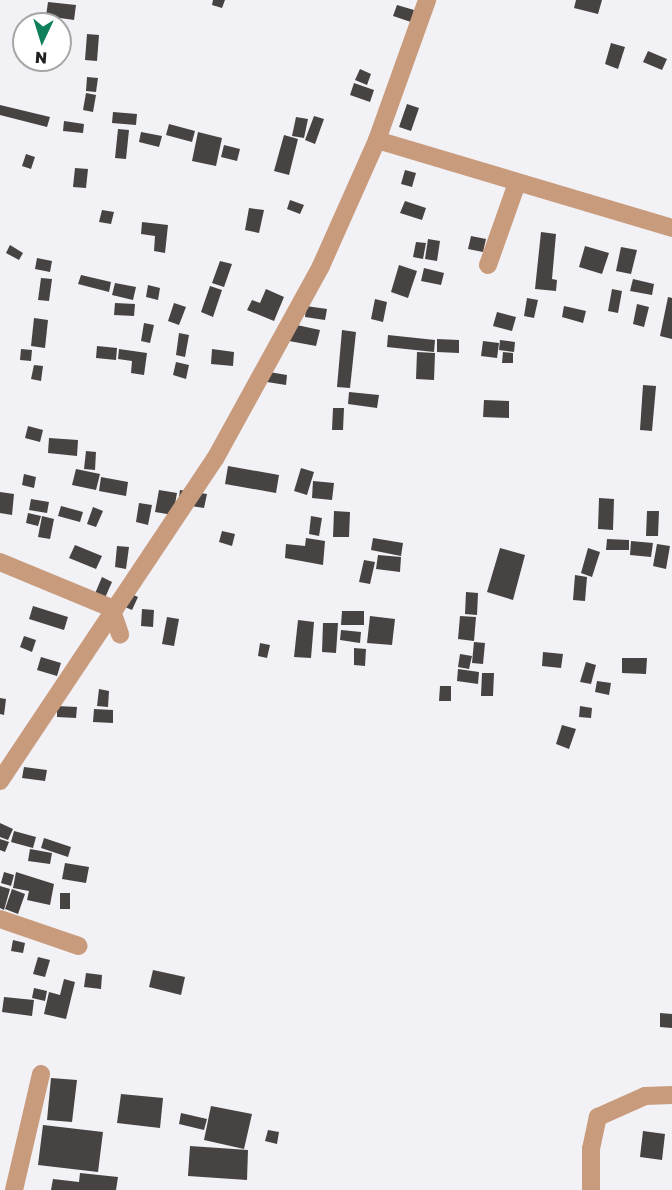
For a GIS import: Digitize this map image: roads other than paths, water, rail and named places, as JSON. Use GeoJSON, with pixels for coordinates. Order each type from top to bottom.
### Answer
{"type":"FeatureCollection","features":[{"type":"Feature","properties":{"kind":"street"},"geometry":{"type":"LineString","coordinates":[[0,781],[111,608],[215,459],[321,266],[377,140],[427,0]]}},
{"type":"Feature","properties":{"kind":"street"},"geometry":{"type":"LineString","coordinates":[[377,140],[672,228]]}},
{"type":"Feature","properties":{"kind":"street"},"geometry":{"type":"LineString","coordinates":[[488,265],[517,183]]}},
{"type":"Feature","properties":{"kind":"street"},"geometry":{"type":"LineString","coordinates":[[0,562],[111,608],[120,634]]}},
{"type":"Feature","properties":{"kind":"street"},"geometry":{"type":"LineString","coordinates":[[0,919],[79,946]]}},
{"type":"Feature","properties":{"kind":"street"},"geometry":{"type":"LineString","coordinates":[[14,1190],[41,1074]]}},
{"type":"Feature","properties":{"kind":"street"},"geometry":{"type":"LineString","coordinates":[[591,1190],[592,1141],[598,1117],[645,1096],[672,1095]]}}]}
